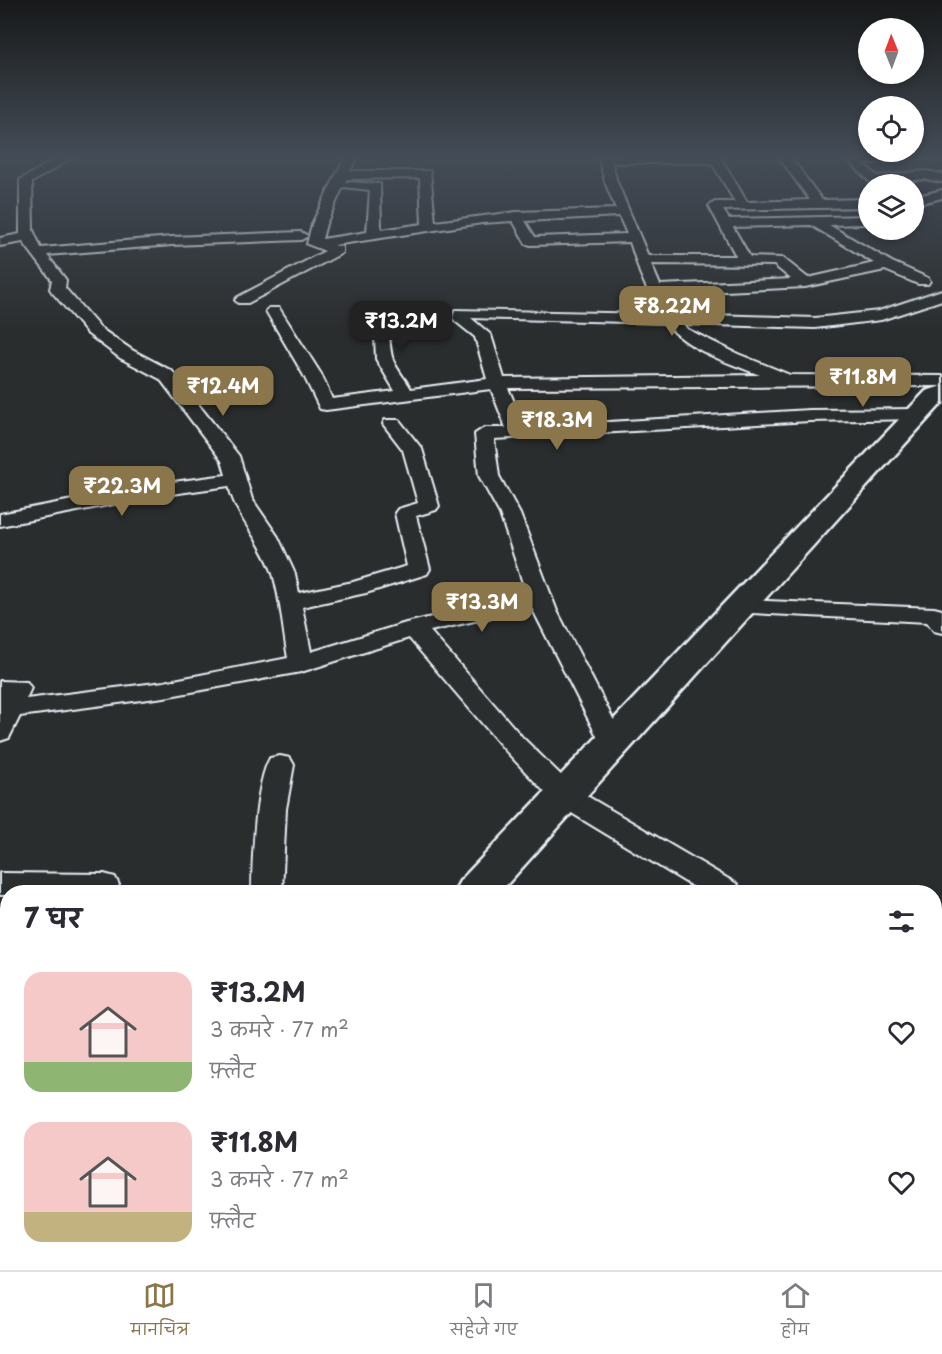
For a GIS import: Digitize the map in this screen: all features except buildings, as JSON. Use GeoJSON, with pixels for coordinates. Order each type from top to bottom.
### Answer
{"type":"FeatureCollection","features":[{"type":"Feature","properties":{"kind":"main road"},"geometry":{"type":"LineString","coordinates":[[482,885],[740,607],[917,407]]}},
{"type":"Feature","properties":{"kind":"street"},"geometry":{"type":"LineString","coordinates":[[29,214],[32,244],[59,280],[57,289],[94,331],[126,354],[166,375],[232,460],[242,499],[267,537],[284,574],[301,663]]}},
{"type":"Feature","properties":{"kind":"street"},"geometry":{"type":"LineString","coordinates":[[314,244],[324,214]]}},
{"type":"Feature","properties":{"kind":"street"},"geometry":{"type":"LineString","coordinates":[[374,233],[375,214]]}},
{"type":"Feature","properties":{"kind":"street"},"geometry":{"type":"LineString","coordinates":[[428,214],[429,226]]}},
{"type":"Feature","properties":{"kind":"street"},"geometry":{"type":"LineString","coordinates":[[314,244],[429,226],[516,216],[563,214]]}},
{"type":"Feature","properties":{"kind":"street"},"geometry":{"type":"LineString","coordinates":[[626,214],[655,290],[671,320],[681,332],[732,358],[788,380]]}},
{"type":"Feature","properties":{"kind":"street"},"geometry":{"type":"LineString","coordinates":[[720,214],[726,223],[724,225],[745,260]]}},
{"type":"Feature","properties":{"kind":"street"},"geometry":{"type":"LineString","coordinates":[[516,216],[531,241],[636,238]]}},
{"type":"Feature","properties":{"kind":"street"},"geometry":{"type":"LineString","coordinates":[[726,223],[858,220]]}},
{"type":"Feature","properties":{"kind":"street"},"geometry":{"type":"LineString","coordinates":[[518,433],[497,383],[483,334],[461,318],[461,313],[552,313],[671,320],[815,322],[881,315],[941,296],[928,279],[887,265],[815,222]]}},
{"type":"Feature","properties":{"kind":"street"},"geometry":{"type":"LineString","coordinates":[[0,242],[32,244],[301,236]]}},
{"type":"Feature","properties":{"kind":"street"},"geometry":{"type":"LineString","coordinates":[[243,300],[337,250],[314,244]]}},
{"type":"Feature","properties":{"kind":"street"},"geometry":{"type":"LineString","coordinates":[[643,261],[778,261],[805,283]]}},
{"type":"Feature","properties":{"kind":"street"},"geometry":{"type":"LineString","coordinates":[[655,290],[805,283],[887,265]]}},
{"type":"Feature","properties":{"kind":"street"},"geometry":{"type":"LineString","coordinates":[[274,311],[312,374],[326,405],[497,383],[942,381]]}},
{"type":"Feature","properties":{"kind":"street"},"geometry":{"type":"LineString","coordinates":[[377,322],[383,338],[384,359],[406,394]]}},
{"type":"Feature","properties":{"kind":"street"},"geometry":{"type":"LineString","coordinates":[[867,381],[917,407]]}},
{"type":"Feature","properties":{"kind":"street"},"geometry":{"type":"LineString","coordinates":[[613,744],[540,599],[510,514],[489,476],[484,434],[572,432],[917,407]]}},
{"type":"Feature","properties":{"kind":"street"},"geometry":{"type":"LineString","coordinates":[[291,602],[358,588],[419,569],[405,513],[429,506],[412,449],[392,424]]}},
{"type":"Feature","properties":{"kind":"street"},"geometry":{"type":"LineString","coordinates":[[0,520],[150,491],[238,479]]}},
{"type":"Feature","properties":{"kind":"street"},"geometry":{"type":"LineString","coordinates":[[3,710],[173,688],[301,663],[361,648],[414,628],[540,599]]}},
{"type":"Feature","properties":{"kind":"street"},"geometry":{"type":"LineString","coordinates":[[740,607],[934,615],[942,626]]}},
{"type":"Feature","properties":{"kind":"street"},"geometry":{"type":"LineString","coordinates":[[414,628],[514,744],[565,796],[714,885]]}},
{"type":"Feature","properties":{"kind":"street"},"geometry":{"type":"LineString","coordinates":[[267,885],[272,809],[280,765]]}},
{"type":"Feature","properties":{"kind":"street"},"geometry":{"type":"LineString","coordinates":[[0,884],[104,885]]}}]}
